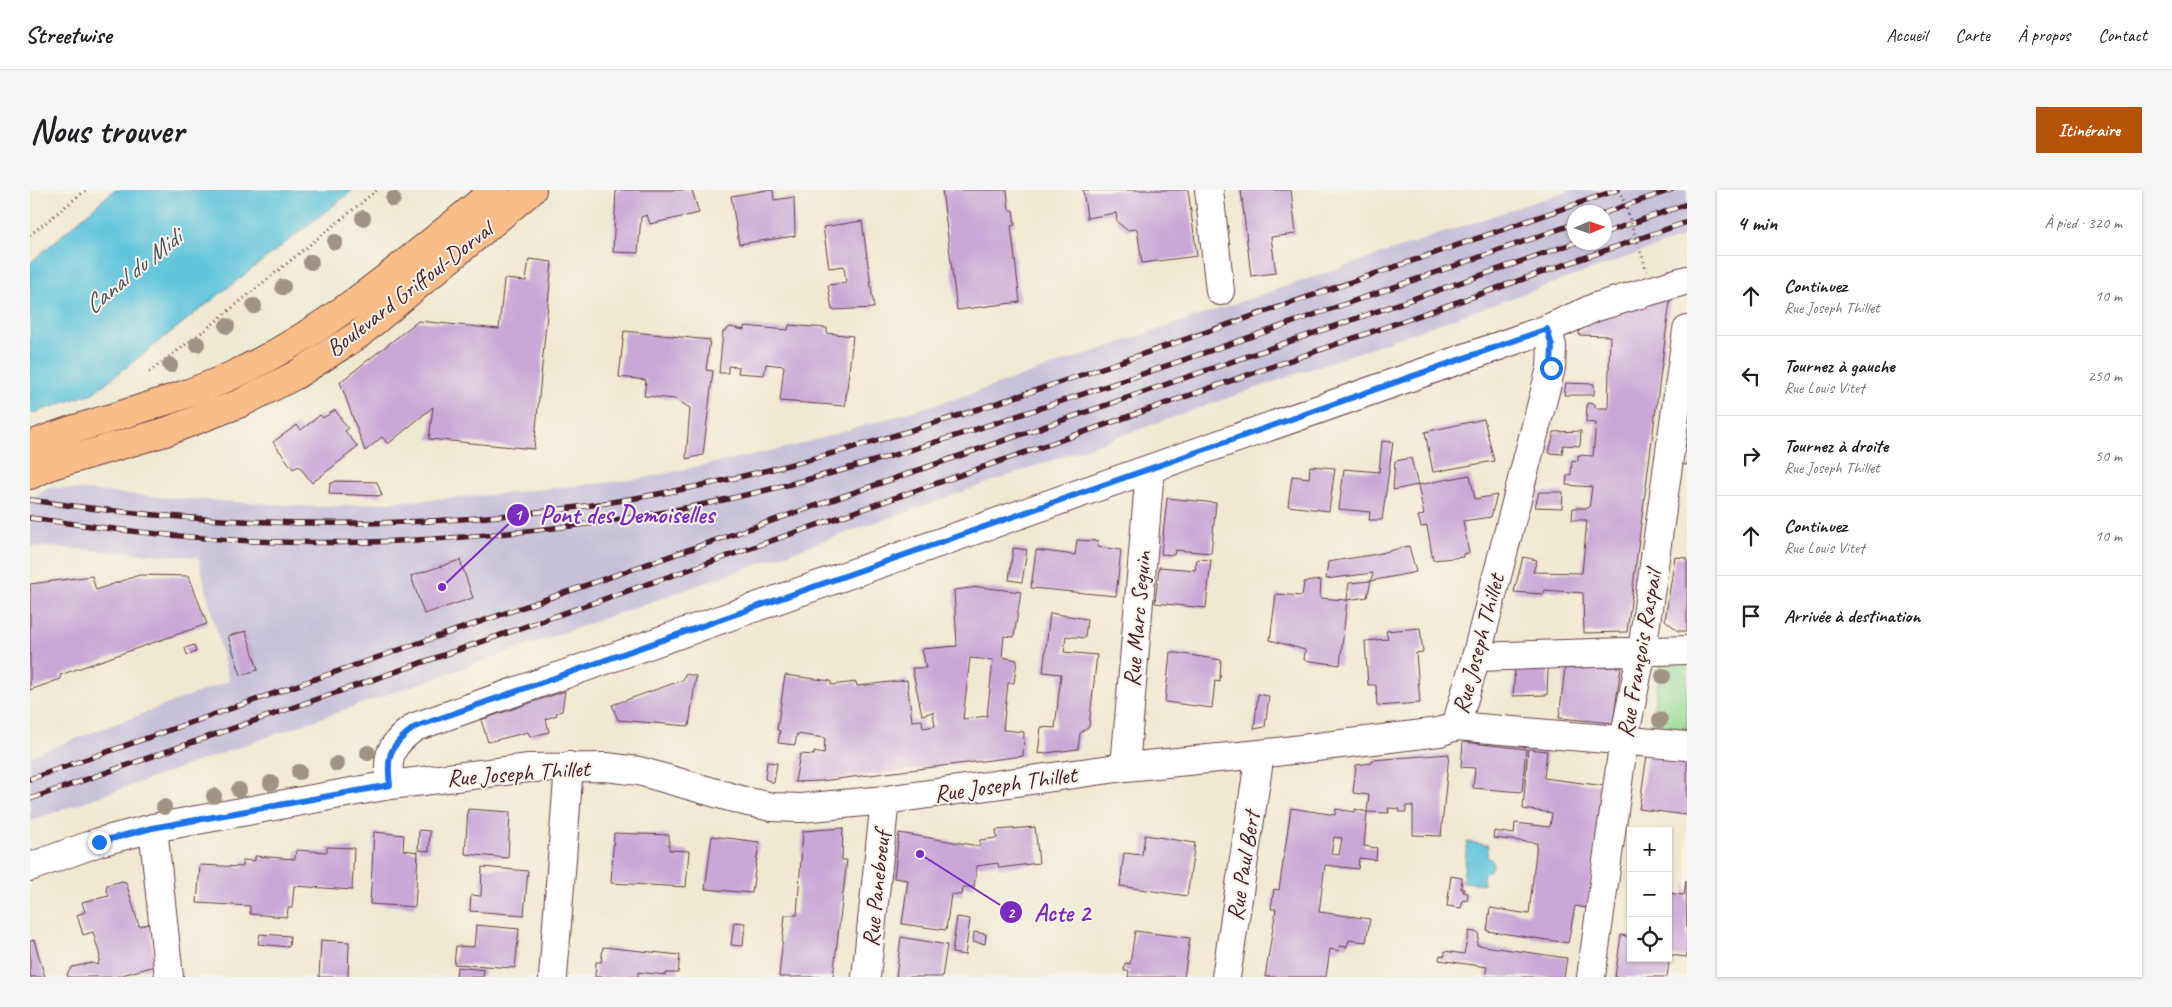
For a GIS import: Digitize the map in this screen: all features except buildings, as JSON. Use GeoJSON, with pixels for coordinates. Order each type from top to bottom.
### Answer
{"type":"FeatureCollection","features":[{"type":"Feature","properties":{"kind":"main road","name":"Boulevard Griffoul-Dorval"},"geometry":{"type":"LineString","coordinates":[[30,446],[48,437],[150,406],[233,375],[284,348],[340,314],[495,190]]}},
{"type":"Feature","properties":{"kind":"main road","name":"Boulevard Griffoul-Dorval"},"geometry":{"type":"LineString","coordinates":[[30,475],[52,465],[173,429],[241,403],[294,376],[358,335],[532,190]]}},
{"type":"Feature","properties":{"kind":"street"},"geometry":{"type":"LineString","coordinates":[[1209,190],[1220,291]]}},
{"type":"Feature","properties":{"kind":"street"},"geometry":{"type":"LineString","coordinates":[[390,785],[387,766],[390,752],[398,739],[415,727],[1547,329],[1596,306],[1687,280]]}},
{"type":"Feature","properties":{"kind":"street","name":"Rue Joseph Thillet"},"geometry":{"type":"LineString","coordinates":[[30,868],[99,842],[152,828],[390,785],[529,768],[569,766],[639,771],[744,801],[772,807],[801,808],[885,800],[1125,767],[1260,754],[1439,732],[1456,726],[1476,657],[1551,368],[1552,346],[1547,329]]}},
{"type":"Feature","properties":{"kind":"street","name":"Rue François Raspail"},"geometry":{"type":"LineString","coordinates":[[1591,977],[1624,739],[1642,651],[1687,330]]}},
{"type":"Feature","properties":{"kind":"street","name":"Rue Marc Seguin"},"geometry":{"type":"LineString","coordinates":[[1125,767],[1150,470]]}},
{"type":"Feature","properties":{"kind":"street"},"geometry":{"type":"LineString","coordinates":[[1476,657],[1687,650]]}},
{"type":"Feature","properties":{"kind":"street"},"geometry":{"type":"LineString","coordinates":[[1456,726],[1624,739],[1687,746]]}},
{"type":"Feature","properties":{"kind":"street","name":"Rue Paul Bert"},"geometry":{"type":"LineString","coordinates":[[1226,977],[1260,754]]}},
{"type":"Feature","properties":{"kind":"street"},"geometry":{"type":"LineString","coordinates":[[553,977],[569,766]]}},
{"type":"Feature","properties":{"kind":"street","name":"Rue Paneboeuf"},"geometry":{"type":"LineString","coordinates":[[866,977],[885,800]]}},
{"type":"Feature","properties":{"kind":"street"},"geometry":{"type":"LineString","coordinates":[[152,828],[169,977]]}},
{"type":"Feature","properties":{"kind":"path"},"geometry":{"type":"LineString","coordinates":[[30,235],[86,190]]}},
{"type":"Feature","properties":{"kind":"path"},"geometry":{"type":"LineString","coordinates":[[151,370],[205,330],[377,190]]}},
{"type":"Feature","properties":{"kind":"path"},"geometry":{"type":"LineString","coordinates":[[1620,190],[1647,271]]}},
{"type":"Feature","properties":{"kind":"shaded area"},"geometry":{"type":"Polygon","coordinates":[[[1569,190],[1687,190],[1687,236],[30,821],[30,756],[229,681],[198,557],[30,546],[30,499],[50,487],[160,497],[320,507],[480,496],[639,479],[794,446],[964,396],[1569,190]]]}},
{"type":"Feature","properties":{"kind":"green space"},"geometry":{"type":"Polygon","coordinates":[[[1687,663],[1687,732],[1650,729],[1661,664],[1687,663]]]}},
{"type":"Feature","properties":{"kind":"water","name":"Canal du Midi"},"geometry":{"type":"Polygon","coordinates":[[[114,190],[353,190],[93,393],[30,414],[30,263],[114,190]]]}},
{"type":"Feature","properties":{"kind":"water"},"geometry":{"type":"Polygon","coordinates":[[[1467,842],[1488,845],[1487,857],[1492,860],[1493,865],[1490,870],[1484,873],[1483,884],[1463,882],[1467,842]]]}},
{"type":"Feature","properties":{"kind":"railway"},"geometry":{"type":"LineString","coordinates":[[30,500],[182,517],[258,522],[333,523],[409,522],[485,517],[561,509],[636,498],[757,473],[817,458],[935,423],[1238,322],[1617,190]]}},
{"type":"Feature","properties":{"kind":"railway"},"geometry":{"type":"LineString","coordinates":[[1612,210],[1671,190]]}},
{"type":"Feature","properties":{"kind":"railway"},"geometry":{"type":"LineString","coordinates":[[1612,230],[1687,204]]}},
{"type":"Feature","properties":{"kind":"railway"},"geometry":{"type":"LineString","coordinates":[[30,799],[1687,222]]}},
{"type":"Feature","properties":{"kind":"railway"},"geometry":{"type":"LineString","coordinates":[[30,518],[197,538],[253,541],[349,542],[493,535],[589,524],[693,507],[806,480],[917,448],[1083,394],[1567,226]]}},
{"type":"Feature","properties":{"kind":"railway"},"geometry":{"type":"LineString","coordinates":[[30,779],[1567,245]]}},
{"type":"Feature","properties":{"kind":"place","name":"Pont des Demoiselles"},"geometry":{"type":"Point","coordinates":[442,587]}},
{"type":"Feature","properties":{"kind":"place","name":"Acte 2"},"geometry":{"type":"Point","coordinates":[920,854]}},
{"type":"Feature","properties":{"kind":"route"},"geometry":{"type":"LineString","coordinates":[[99,842],[180,822],[390,785],[387,766],[390,752],[398,739],[415,727],[1547,329],[1552,346],[1551,368]]}}]}
